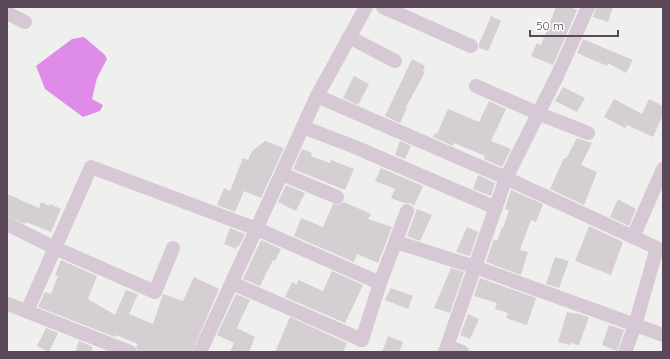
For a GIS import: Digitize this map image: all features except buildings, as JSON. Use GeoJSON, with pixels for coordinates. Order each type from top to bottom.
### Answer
{"type":"FeatureCollection","features":[{"type":"Feature","properties":{"kind":"street"},"geometry":{"type":"LineString","coordinates":[[205,351],[232,283],[317,96],[366,7]]}},
{"type":"Feature","properties":{"kind":"street"},"geometry":{"type":"LineString","coordinates":[[383,7],[471,46]]}},
{"type":"Feature","properties":{"kind":"street"},"geometry":{"type":"LineString","coordinates":[[462,352],[446,349],[506,178],[537,113],[557,76],[583,8]]}},
{"type":"Feature","properties":{"kind":"street"},"geometry":{"type":"LineString","coordinates":[[7,13],[25,22]]}},
{"type":"Feature","properties":{"kind":"street"},"geometry":{"type":"LineString","coordinates":[[349,37],[395,61]]}},
{"type":"Feature","properties":{"kind":"street"},"geometry":{"type":"LineString","coordinates":[[476,86],[537,113],[588,133]]}},
{"type":"Feature","properties":{"kind":"street"},"geometry":{"type":"LineString","coordinates":[[317,96],[506,178],[657,248],[635,325],[625,352]]}},
{"type":"Feature","properties":{"kind":"street"},"geometry":{"type":"LineString","coordinates":[[303,127],[355,147],[496,208]]}},
{"type":"Feature","properties":{"kind":"street"},"geometry":{"type":"LineString","coordinates":[[28,311],[91,167],[257,229],[380,283]]}},
{"type":"Feature","properties":{"kind":"street"},"geometry":{"type":"LineString","coordinates":[[633,237],[663,169]]}},
{"type":"Feature","properties":{"kind":"street"},"geometry":{"type":"LineString","coordinates":[[282,174],[337,197]]}},
{"type":"Feature","properties":{"kind":"street"},"geometry":{"type":"LineString","coordinates":[[232,283],[362,340],[380,283],[407,211]]}},
{"type":"Feature","properties":{"kind":"street"},"geometry":{"type":"LineString","coordinates":[[7,224],[55,248],[155,292],[173,248]]}},
{"type":"Feature","properties":{"kind":"street"},"geometry":{"type":"LineString","coordinates":[[396,242],[475,267],[663,335]]}},
{"type":"Feature","properties":{"kind":"street"},"geometry":{"type":"LineString","coordinates":[[7,305],[8,304],[28,311],[130,352]]}},
{"type":"Feature","properties":{"kind":"shaded area"},"geometry":{"type":"Polygon","coordinates":[[[84,37],[105,55],[107,59],[97,78],[92,99],[103,105],[100,111],[83,117],[45,89],[36,66],[72,39],[84,37]]]}}]}
